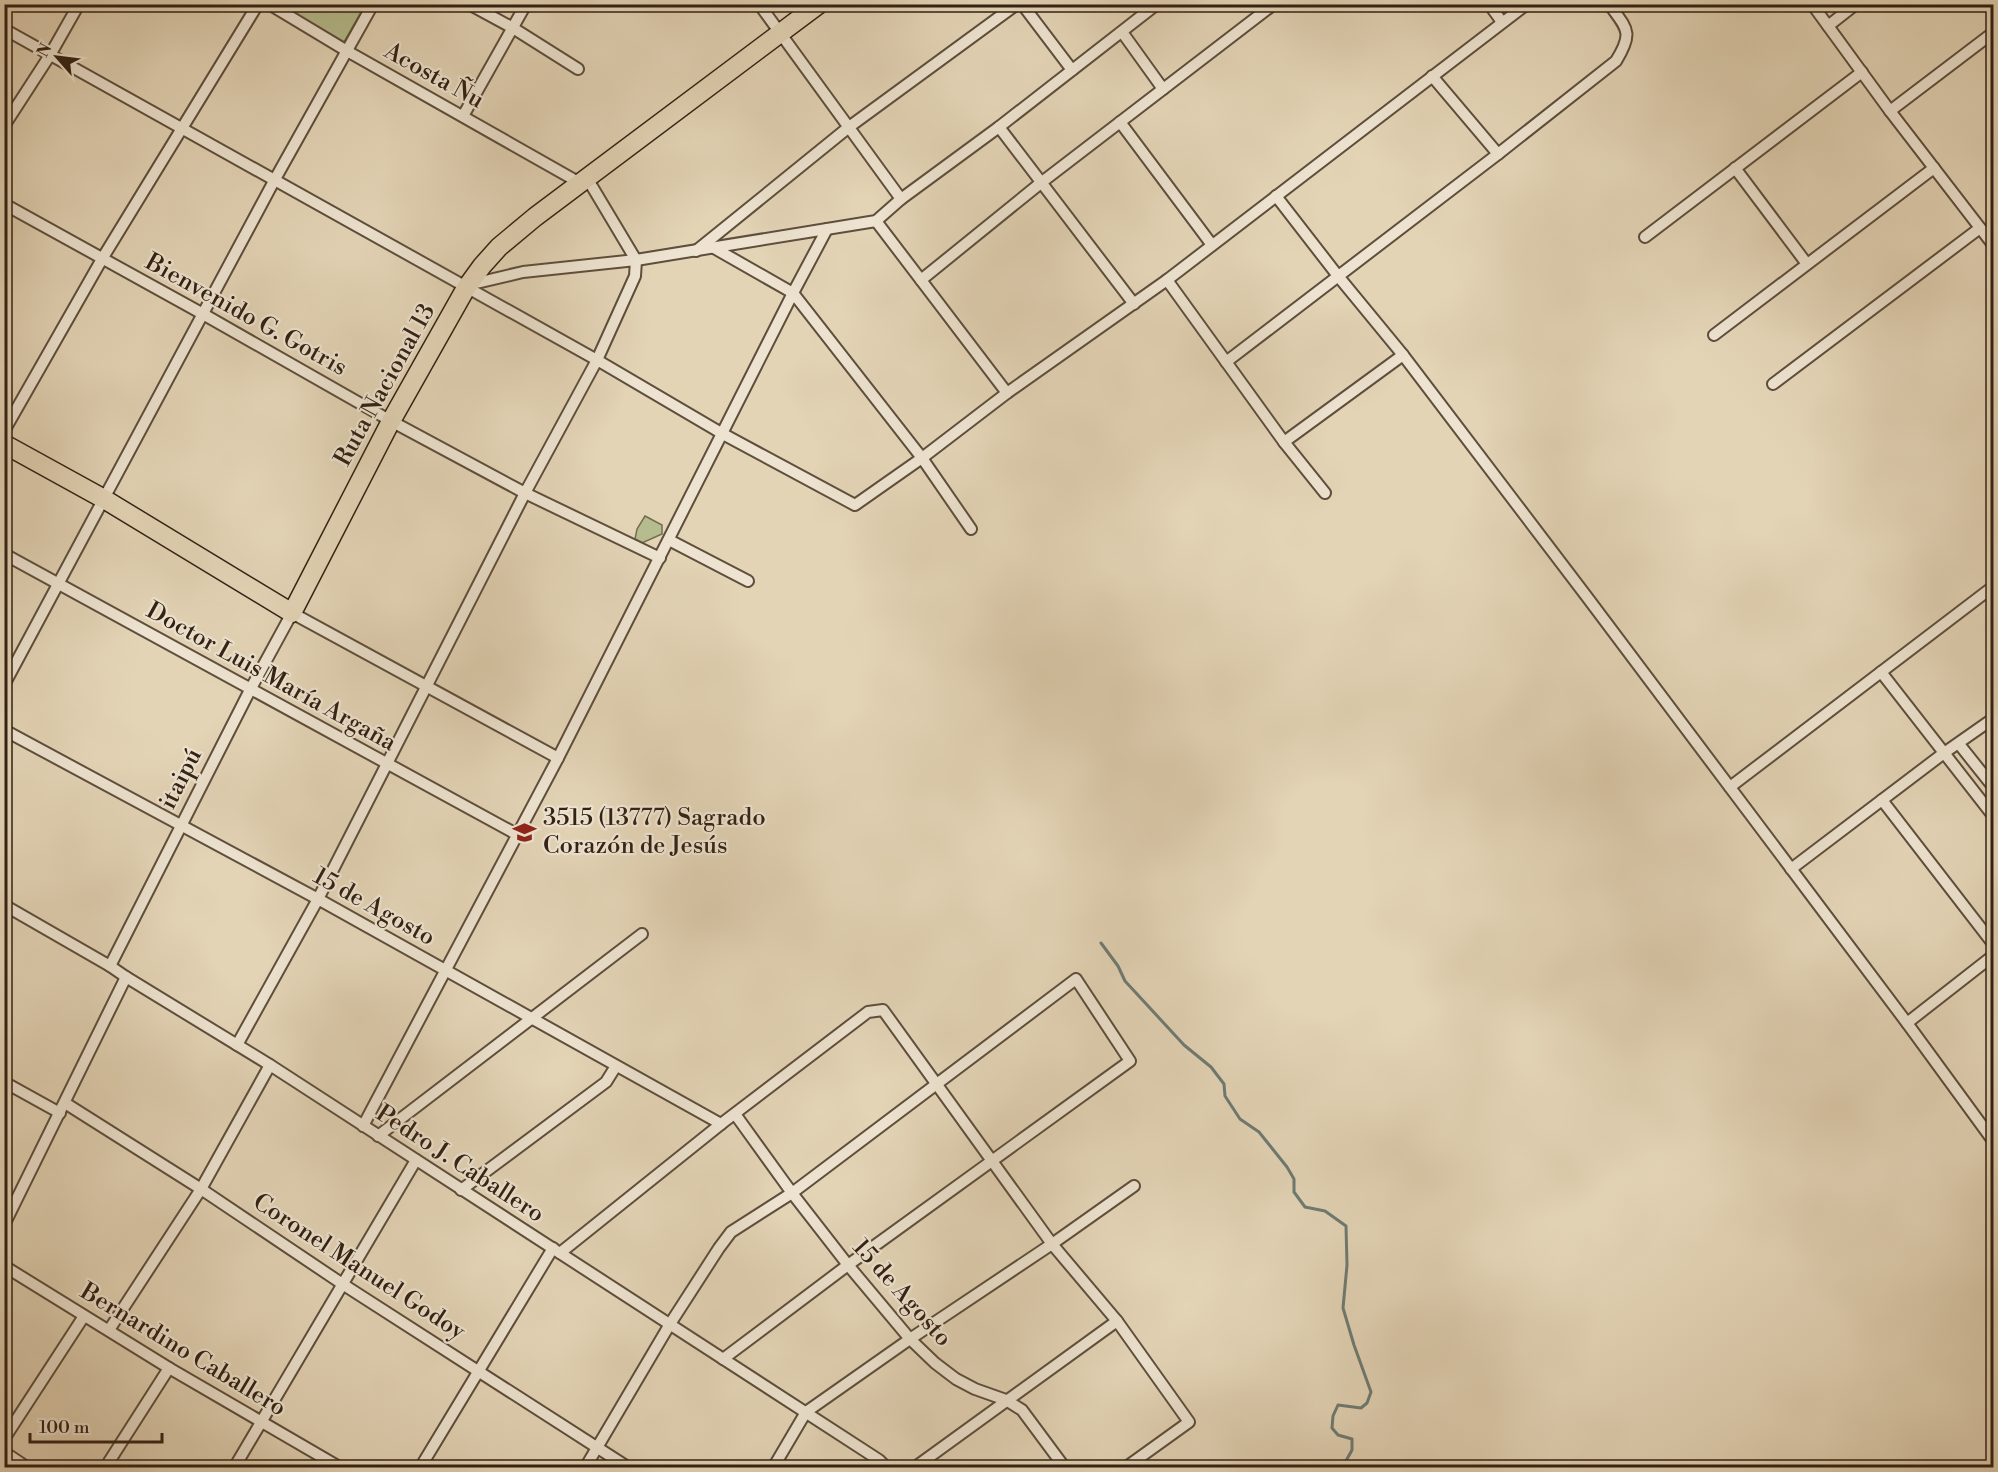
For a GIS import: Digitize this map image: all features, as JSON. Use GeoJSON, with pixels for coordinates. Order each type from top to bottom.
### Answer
{"type":"FeatureCollection","features":[{"type":"Feature","properties":{"kind":"highway","name":"Ruta Nacional 13"},"geometry":{"type":"LineString","coordinates":[[292,613],[391,421],[467,287],[482,266],[499,247],[819,4]]}},
{"type":"Feature","properties":{"kind":"highway"},"geometry":{"type":"LineString","coordinates":[[4,444],[104,500],[292,613]]}},
{"type":"Feature","properties":{"kind":"street"},"geometry":{"type":"LineString","coordinates":[[4,126],[80,4]]}},
{"type":"Feature","properties":{"kind":"street"},"geometry":{"type":"LineString","coordinates":[[4,431],[102,259],[258,4]]}},
{"type":"Feature","properties":{"kind":"street","name":"Acosta Ñu"},"geometry":{"type":"LineString","coordinates":[[269,4],[347,51],[584,181],[636,260]]}},
{"type":"Feature","properties":{"kind":"street"},"geometry":{"type":"LineString","coordinates":[[4,685],[274,181],[373,4]]}},
{"type":"Feature","properties":{"kind":"street"},"geometry":{"type":"LineString","coordinates":[[470,4],[513,27],[578,69]]}},
{"type":"Feature","properties":{"kind":"street"},"geometry":{"type":"LineString","coordinates":[[463,116],[526,4]]}},
{"type":"Feature","properties":{"kind":"street"},"geometry":{"type":"LineString","coordinates":[[759,4],[901,199]]}},
{"type":"Feature","properties":{"kind":"street"},"geometry":{"type":"LineString","coordinates":[[696,251],[849,127],[1017,4]]}},
{"type":"Feature","properties":{"kind":"street"},"geometry":{"type":"LineString","coordinates":[[1022,4],[1072,70]]}},
{"type":"Feature","properties":{"kind":"street"},"geometry":{"type":"LineString","coordinates":[[467,287],[524,272],[636,260],[876,221],[901,199],[999,127],[1157,4]]}},
{"type":"Feature","properties":{"kind":"street"},"geometry":{"type":"LineString","coordinates":[[921,280],[1042,182],[1274,4]]}},
{"type":"Feature","properties":{"kind":"street"},"geometry":{"type":"LineString","coordinates":[[1489,4],[1502,22]]}},
{"type":"Feature","properties":{"kind":"street"},"geometry":{"type":"LineString","coordinates":[[4,29],[597,360],[723,434],[855,505],[922,458],[1007,393],[1167,280],[1527,4]]}},
{"type":"Feature","properties":{"kind":"street"},"geometry":{"type":"LineString","coordinates":[[1226,362],[1617,61],[1627,44],[1626,28],[1609,4]]}},
{"type":"Feature","properties":{"kind":"street"},"geometry":{"type":"LineString","coordinates":[[1812,4],[1890,111],[1994,246]]}},
{"type":"Feature","properties":{"kind":"street"},"geometry":{"type":"LineString","coordinates":[[1828,26],[1856,4]]}},
{"type":"Feature","properties":{"kind":"street"},"geometry":{"type":"LineString","coordinates":[[1122,32],[1164,89]]}},
{"type":"Feature","properties":{"kind":"street"},"geometry":{"type":"LineString","coordinates":[[1890,111],[1994,33]]}},
{"type":"Feature","properties":{"kind":"street"},"geometry":{"type":"LineString","coordinates":[[1645,237],[1862,72]]}},
{"type":"Feature","properties":{"kind":"street"},"geometry":{"type":"LineString","coordinates":[[1432,76],[1498,154]]}},
{"type":"Feature","properties":{"kind":"street"},"geometry":{"type":"LineString","coordinates":[[1120,122],[1212,245]]}},
{"type":"Feature","properties":{"kind":"street"},"geometry":{"type":"LineString","coordinates":[[999,127],[1134,303]]}},
{"type":"Feature","properties":{"kind":"street"},"geometry":{"type":"LineString","coordinates":[[1735,168],[1807,264]]}},
{"type":"Feature","properties":{"kind":"street"},"geometry":{"type":"LineString","coordinates":[[1714,334],[1934,168]]}},
{"type":"Feature","properties":{"kind":"street"},"geometry":{"type":"LineString","coordinates":[[1276,196],[1403,355],[1730,787],[1994,1142]]}},
{"type":"Feature","properties":{"kind":"street","name":"Bienvenido G. Gotris"},"geometry":{"type":"LineString","coordinates":[[4,204],[391,421],[525,493],[660,558]]}},
{"type":"Feature","properties":{"kind":"street"},"geometry":{"type":"LineString","coordinates":[[876,221],[1007,393]]}},
{"type":"Feature","properties":{"kind":"street"},"geometry":{"type":"LineString","coordinates":[[1773,384],[1980,228]]}},
{"type":"Feature","properties":{"kind":"street"},"geometry":{"type":"LineString","coordinates":[[363,1126],[558,758],[827,229]]}},
{"type":"Feature","properties":{"kind":"street"},"geometry":{"type":"LineString","coordinates":[[714,248],[793,293],[922,458],[971,530]]}},
{"type":"Feature","properties":{"kind":"street"},"geometry":{"type":"LineString","coordinates":[[237,1045],[318,899],[525,493],[597,360],[635,276],[636,260]]}},
{"type":"Feature","properties":{"kind":"street"},"geometry":{"type":"LineString","coordinates":[[1167,280],[1284,442],[1325,493]]}},
{"type":"Feature","properties":{"kind":"street"},"geometry":{"type":"LineString","coordinates":[[1284,442],[1403,355]]}},
{"type":"Feature","properties":{"kind":"street"},"geometry":{"type":"LineString","coordinates":[[669,540],[748,581]]}},
{"type":"Feature","properties":{"kind":"street","name":"Doctor Luis María Argaña"},"geometry":{"type":"LineString","coordinates":[[4,554],[518,835]]}},
{"type":"Feature","properties":{"kind":"street"},"geometry":{"type":"LineString","coordinates":[[1730,787],[1994,586]]}},
{"type":"Feature","properties":{"kind":"street"},"geometry":{"type":"LineString","coordinates":[[292,613],[558,758]]}},
{"type":"Feature","properties":{"kind":"street","name":"itaipú"},"geometry":{"type":"LineString","coordinates":[[110,966],[250,690],[292,613]]}},
{"type":"Feature","properties":{"kind":"street"},"geometry":{"type":"LineString","coordinates":[[1881,672],[1994,817]]}},
{"type":"Feature","properties":{"kind":"street"},"geometry":{"type":"LineString","coordinates":[[1791,869],[1994,718]]}},
{"type":"Feature","properties":{"kind":"street","name":"15 de Agosto"},"geometry":{"type":"LineString","coordinates":[[4,730],[318,899],[721,1124]]}},
{"type":"Feature","properties":{"kind":"street"},"geometry":{"type":"LineString","coordinates":[[1959,744],[1994,788]]}},
{"type":"Feature","properties":{"kind":"street"},"geometry":{"type":"LineString","coordinates":[[1882,800],[1994,945]]}},
{"type":"Feature","properties":{"kind":"street","name":"Pedro J. Caballero"},"geometry":{"type":"LineString","coordinates":[[4,905],[110,966],[270,1065],[806,1412],[887,1467]]}},
{"type":"Feature","properties":{"kind":"street"},"geometry":{"type":"LineString","coordinates":[[378,1136],[642,934]]}},
{"type":"Feature","properties":{"kind":"street"},"geometry":{"type":"LineString","coordinates":[[1907,1023],[1994,955]]}},
{"type":"Feature","properties":{"kind":"street"},"geometry":{"type":"LineString","coordinates":[[4,1225],[126,977]]}},
{"type":"Feature","properties":{"kind":"street"},"geometry":{"type":"LineString","coordinates":[[585,1467],[670,1324],[731,1232],[792,1193],[1076,979],[1130,1061],[848,1265],[723,1359]]}},
{"type":"Feature","properties":{"kind":"street"},"geometry":{"type":"LineString","coordinates":[[420,1467],[478,1371],[556,1251],[868,1012],[883,1010],[1052,1244],[1117,1321],[1189,1422],[1125,1467]]}},
{"type":"Feature","properties":{"kind":"street"},"geometry":{"type":"LineString","coordinates":[[109,1329],[201,1188],[270,1065]]}},
{"type":"Feature","properties":{"kind":"street"},"geometry":{"type":"LineString","coordinates":[[461,1190],[606,1082],[616,1066]]}},
{"type":"Feature","properties":{"kind":"street","name":"Coronel Manuel Godoy"},"geometry":{"type":"LineString","coordinates":[[4,1082],[62,1108],[201,1188],[344,1285],[630,1467]]}},
{"type":"Feature","properties":{"kind":"street","name":"15 de Agosto"},"geometry":{"type":"LineString","coordinates":[[735,1114],[792,1193],[910,1339],[956,1379],[975,1389],[1006,1400],[1022,1410],[1065,1467]]}},
{"type":"Feature","properties":{"kind":"street"},"geometry":{"type":"LineString","coordinates":[[234,1467],[344,1285],[416,1160]]}},
{"type":"Feature","properties":{"kind":"street"},"geometry":{"type":"LineString","coordinates":[[773,1467],[806,1412],[1134,1186]]}},
{"type":"Feature","properties":{"kind":"street","name":"Bernardino Caballero"},"geometry":{"type":"LineString","coordinates":[[4,1266],[169,1368],[340,1467]]}},
{"type":"Feature","properties":{"kind":"street"},"geometry":{"type":"LineString","coordinates":[[4,1439],[84,1316]]}},
{"type":"Feature","properties":{"kind":"street"},"geometry":{"type":"LineString","coordinates":[[914,1467],[1117,1321]]}},
{"type":"Feature","properties":{"kind":"street"},"geometry":{"type":"LineString","coordinates":[[105,1467],[169,1368]]}},
{"type":"Feature","properties":{"kind":"street"},"geometry":{"type":"LineString","coordinates":[[4,1452],[28,1467]]}},
{"type":"Feature","properties":{"kind":"green space"},"geometry":{"type":"Polygon","coordinates":[[[280,5],[365,5],[344,42],[280,5]]]}},
{"type":"Feature","properties":{"kind":"green space"},"geometry":{"type":"Polygon","coordinates":[[[645,516],[662,525],[662,534],[642,543],[635,539],[637,529],[645,516]]]}},
{"type":"Feature","properties":{"kind":"waterway"},"geometry":{"type":"LineString","coordinates":[[1101,943],[1118,966],[1125,981],[1184,1045],[1211,1067],[1224,1084],[1225,1096],[1240,1119],[1259,1132],[1287,1167],[1294,1179],[1294,1192],[1305,1207],[1325,1211],[1346,1226],[1347,1265],[1343,1308],[1371,1392],[1367,1403],[1361,1408],[1338,1405],[1333,1416],[1332,1428],[1338,1435],[1352,1439],[1352,1450],[1342,1468]]}},
{"type":"Feature","properties":{"kind":"place","name":"3515 (13777) Sagrado Corazón de Jesús"},"geometry":{"type":"Point","coordinates":[525,832]}}]}
